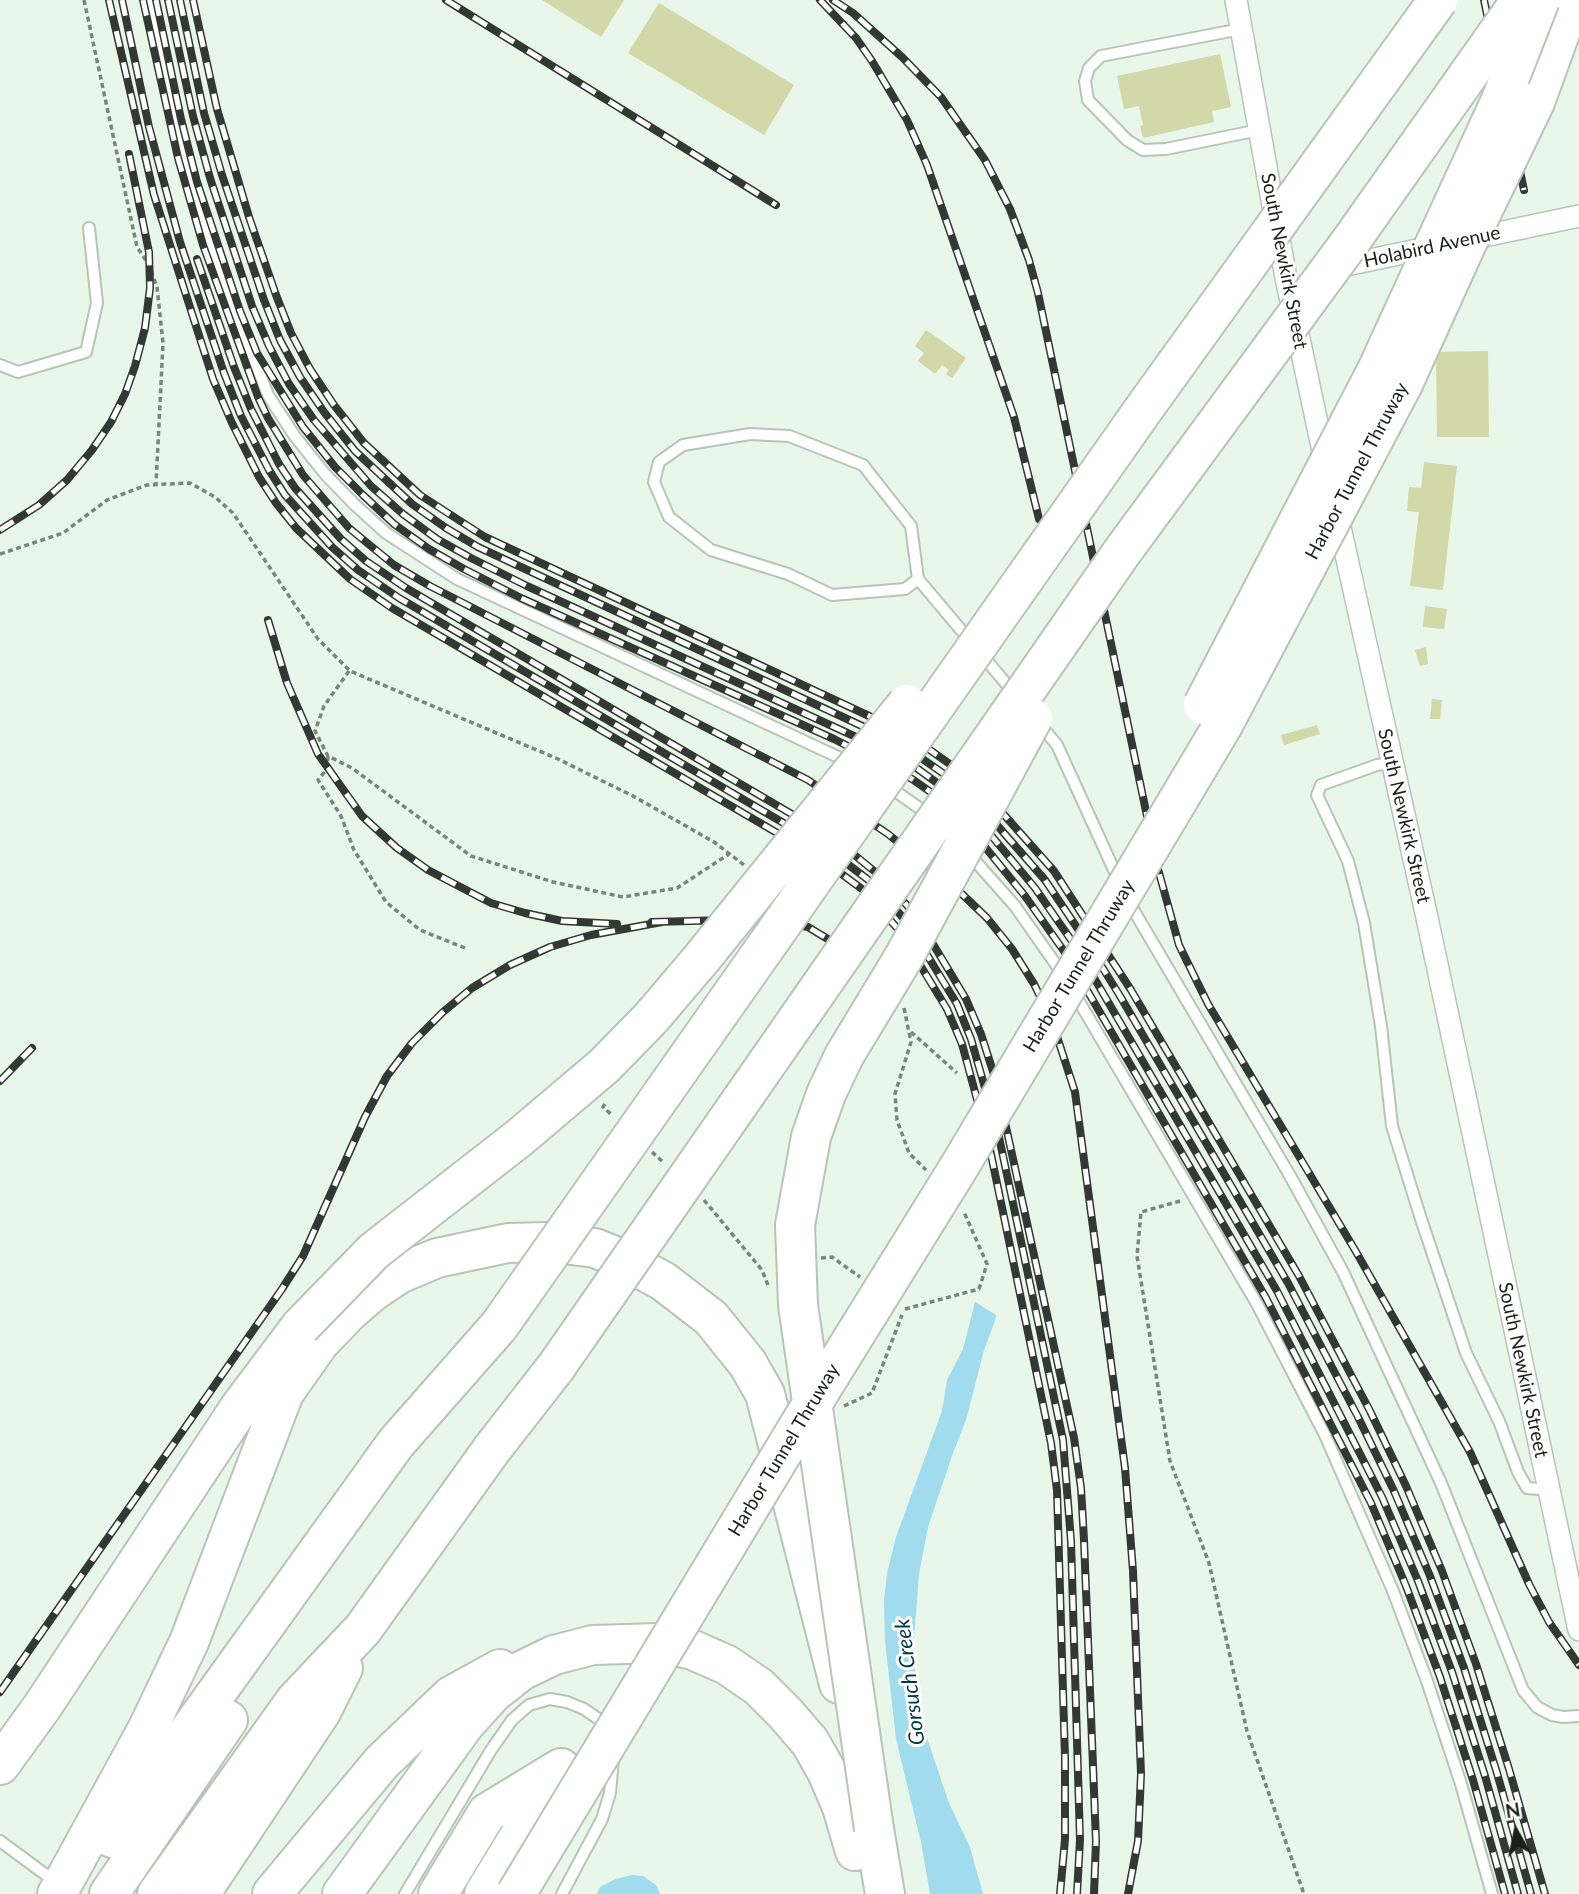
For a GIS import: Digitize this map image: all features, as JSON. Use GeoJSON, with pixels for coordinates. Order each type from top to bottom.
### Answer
{"type":"FeatureCollection","features":[{"type":"Feature","properties":{"kind":"highway"},"geometry":{"type":"LineString","coordinates":[[109,1894],[499,1326],[1143,410],[1438,0]]}},
{"type":"Feature","properties":{"kind":"highway"},"geometry":{"type":"LineString","coordinates":[[157,1894],[295,1701],[362,1629],[492,1449],[556,1367],[1122,552],[1353,238],[1521,0]]}},
{"type":"Feature","properties":{"kind":"highway","name":"Harbor Tunnel Thruway"},"geometry":{"type":"LineString","coordinates":[[484,1894],[938,1153],[1203,706],[1377,370],[1501,100],[1540,0]]}},
{"type":"Feature","properties":{"kind":"highway","name":"Harbor Tunnel Thruway"},"geometry":{"type":"LineString","coordinates":[[516,1894],[801,1422],[959,1167],[1223,725],[1404,384],[1466,245],[1535,102],[1572,0]]}},
{"type":"Feature","properties":{"kind":"highway"},"geometry":{"type":"LineString","coordinates":[[1535,102],[1579,35]]}},
{"type":"Feature","properties":{"kind":"highway"},"geometry":{"type":"LineString","coordinates":[[0,1765],[240,1407],[301,1326],[374,1251],[559,1104],[604,1066],[651,1018],[1143,410]]}},
{"type":"Feature","properties":{"kind":"highway"},"geometry":{"type":"LineString","coordinates":[[885,1894],[798,1305],[795,1225],[802,1181],[811,1137],[826,1094],[844,1056],[905,955],[1122,552]]}},
{"type":"Feature","properties":{"kind":"highway"},"geometry":{"type":"LineString","coordinates":[[63,1891],[148,1728],[188,1642],[284,1393],[320,1342],[372,1292],[399,1274],[437,1258],[508,1243],[547,1242],[583,1246],[622,1259],[663,1281],[694,1303],[730,1339],[748,1364],[765,1394],[874,1829]]}},
{"type":"Feature","properties":{"kind":"highway"},"geometry":{"type":"LineString","coordinates":[[63,1891],[396,1443],[499,1326]]}},
{"type":"Feature","properties":{"kind":"highway"},"geometry":{"type":"LineString","coordinates":[[200,1894],[321,1712],[362,1629]]}},
{"type":"Feature","properties":{"kind":"highway"},"geometry":{"type":"LineString","coordinates":[[272,1894],[382,1762],[451,1696],[517,1660],[554,1655],[593,1644],[659,1643],[693,1650],[727,1665],[759,1687],[810,1742],[827,1772],[851,1834],[864,1894]]}},
{"type":"Feature","properties":{"kind":"highway"},"geometry":{"type":"LineString","coordinates":[[342,1894],[465,1724],[493,1693],[521,1671],[554,1655]]}},
{"type":"Feature","properties":{"kind":"highway"},"geometry":{"type":"LineString","coordinates":[[438,1894],[487,1813],[561,1768]]}},
{"type":"Feature","properties":{"kind":"street","name":"South Newkirk Street"},"geometry":{"type":"LineString","coordinates":[[1236,0],[1286,278],[1579,1630]]}},
{"type":"Feature","properties":{"kind":"street","name":"Holabird Avenue"},"geometry":{"type":"LineString","coordinates":[[1286,278],[1579,216]]}},
{"type":"Feature","properties":{"kind":"lane"},"geometry":{"type":"LineString","coordinates":[[150,0],[187,164],[219,269],[268,395],[294,435],[325,474],[386,533],[457,579],[850,763],[902,794],[951,835],[1015,906],[1055,961],[1273,1335],[1325,1435],[1359,1508],[1427,1681],[1461,1784],[1492,1894]]}},
{"type":"Feature","properties":{"kind":"lane"},"geometry":{"type":"LineString","coordinates":[[1241,29],[1101,56],[1089,68],[1085,81],[1088,100],[1127,140],[1143,150],[1166,149],[1259,130]]}},
{"type":"Feature","properties":{"kind":"lane"},"geometry":{"type":"LineString","coordinates":[[0,365],[18,372],[86,352],[97,303],[89,228]]}},
{"type":"Feature","properties":{"kind":"lane"},"geometry":{"type":"LineString","coordinates":[[918,579],[905,589],[832,595],[788,573],[711,550],[669,517],[653,482],[659,462],[683,445],[750,434],[789,436],[863,465],[911,526],[918,579],[1057,745],[1139,921],[1217,1050],[1343,1272],[1441,1483],[1523,1690],[1538,1707],[1552,1715],[1579,1716]]}},
{"type":"Feature","properties":{"kind":"lane"},"geometry":{"type":"LineString","coordinates":[[1392,764],[1377,765],[1321,785],[1317,795],[1348,861],[1364,923],[1381,1026],[1392,1126],[1425,1231],[1466,1353],[1499,1421],[1518,1472],[1527,1489],[1549,1490]]}},
{"type":"Feature","properties":{"kind":"lane"},"geometry":{"type":"LineString","coordinates":[[405,1894],[491,1750],[512,1720],[529,1705],[550,1699],[584,1709],[600,1720],[606,1731],[614,1762],[610,1793],[602,1819],[562,1894]]}},
{"type":"Feature","properties":{"kind":"lane"},"geometry":{"type":"LineString","coordinates":[[0,1841],[63,1891]]}},
{"type":"Feature","properties":{"kind":"path"},"geometry":{"type":"LineString","coordinates":[[83,0],[137,247],[149,265],[157,287],[163,343],[156,484]]}},
{"type":"Feature","properties":{"kind":"path"},"geometry":{"type":"LineString","coordinates":[[0,554],[63,533],[107,500],[147,485],[190,483],[215,497],[233,513],[318,639],[349,671],[558,759],[633,796],[714,842],[751,871]]}},
{"type":"Feature","properties":{"kind":"path"},"geometry":{"type":"LineString","coordinates":[[349,671],[324,706],[315,731],[328,756],[327,769],[318,780],[341,816],[354,850],[386,902],[420,930],[465,948]]}},
{"type":"Feature","properties":{"kind":"path"},"geometry":{"type":"LineString","coordinates":[[328,756],[352,768],[471,856],[553,882],[623,897],[677,888],[729,854]]}},
{"type":"Feature","properties":{"kind":"path"},"geometry":{"type":"LineString","coordinates":[[900,998],[908,1018],[911,1042],[895,1094],[897,1120],[909,1153],[935,1178]]}},
{"type":"Feature","properties":{"kind":"path"},"geometry":{"type":"LineString","coordinates":[[909,1031],[957,1073]]}},
{"type":"Feature","properties":{"kind":"path"},"geometry":{"type":"LineString","coordinates":[[610,1096],[603,1107],[622,1124]]}},
{"type":"Feature","properties":{"kind":"path"},"geometry":{"type":"LineString","coordinates":[[650,1150],[668,1167]]}},
{"type":"Feature","properties":{"kind":"path"},"geometry":{"type":"LineString","coordinates":[[696,1193],[762,1270],[770,1288],[774,1279]]}},
{"type":"Feature","properties":{"kind":"path"},"geometry":{"type":"LineString","coordinates":[[1194,1197],[1141,1212],[1137,1256],[1170,1461],[1209,1563],[1247,1731],[1304,1894]]}},
{"type":"Feature","properties":{"kind":"path"},"geometry":{"type":"LineString","coordinates":[[843,1407],[872,1393],[904,1309],[979,1289],[988,1264],[961,1204]]}},
{"type":"Feature","properties":{"kind":"path"},"geometry":{"type":"LineString","coordinates":[[820,1258],[832,1257],[863,1279]]}},
{"type":"Feature","properties":{"kind":"water","name":"Gorsuch Creek"},"geometry":{"type":"Polygon","coordinates":[[[975,1302],[996,1315],[995,1321],[984,1350],[966,1420],[928,1527],[919,1574],[913,1654],[927,1738],[949,1803],[970,1847],[983,1894],[930,1894],[921,1842],[896,1739],[885,1641],[884,1601],[887,1573],[896,1537],[942,1411],[947,1380],[963,1349],[975,1302]]]}},
{"type":"Feature","properties":{"kind":"water"},"geometry":{"type":"Polygon","coordinates":[[[632,1875],[643,1876],[656,1885],[660,1894],[597,1894],[600,1887],[632,1875]]]}},
{"type":"Feature","properties":{"kind":"building"},"geometry":{"type":"Polygon","coordinates":[[[542,0],[624,0],[601,37],[542,0]]]}},
{"type":"Feature","properties":{"kind":"building"},"geometry":{"type":"Polygon","coordinates":[[[659,3],[794,85],[764,135],[628,53],[659,3]]]}},
{"type":"Feature","properties":{"kind":"building"},"geometry":{"type":"Polygon","coordinates":[[[1220,54],[1231,107],[1212,111],[1214,122],[1143,138],[1139,106],[1124,109],[1117,76],[1220,54]]]}},
{"type":"Feature","properties":{"kind":"building"},"geometry":{"type":"Polygon","coordinates":[[[926,330],[966,358],[952,378],[946,374],[949,370],[942,365],[935,374],[918,361],[924,353],[915,346],[926,330]]]}},
{"type":"Feature","properties":{"kind":"building"},"geometry":{"type":"Polygon","coordinates":[[[1488,351],[1489,437],[1437,437],[1436,352],[1488,351]]]}},
{"type":"Feature","properties":{"kind":"building"},"geometry":{"type":"Polygon","coordinates":[[[1424,462],[1457,466],[1443,590],[1410,586],[1419,512],[1407,511],[1409,487],[1421,488],[1424,462]]]}},
{"type":"Feature","properties":{"kind":"building"},"geometry":{"type":"Polygon","coordinates":[[[1425,606],[1447,609],[1444,629],[1423,627],[1425,606]]]}},
{"type":"Feature","properties":{"kind":"building"},"geometry":{"type":"Polygon","coordinates":[[[1426,647],[1428,664],[1420,666],[1415,650],[1426,647]]]}},
{"type":"Feature","properties":{"kind":"building"},"geometry":{"type":"Polygon","coordinates":[[[1432,699],[1442,700],[1440,719],[1430,719],[1432,699]]]}},
{"type":"Feature","properties":{"kind":"building"},"geometry":{"type":"Polygon","coordinates":[[[1317,725],[1320,734],[1284,745],[1281,735],[1317,725]]]}},
{"type":"Feature","properties":{"kind":"railway"},"geometry":{"type":"LineString","coordinates":[[109,0],[154,195],[213,379],[259,477],[296,528],[350,579],[392,608],[820,858],[862,889],[898,929],[947,1009],[962,1044],[988,1140],[1051,1443],[1057,1490],[1065,1758],[1065,1839],[1060,1894]]}},
{"type":"Feature","properties":{"kind":"railway"},"geometry":{"type":"LineString","coordinates":[[122,0],[149,127],[180,242],[241,416],[285,495],[332,547],[358,570],[399,598],[828,849],[871,882],[907,922],[957,1004],[971,1039],[999,1137],[1063,1440],[1071,1541],[1080,1840],[1077,1894]]}},
{"type":"Feature","properties":{"kind":"railway"},"geometry":{"type":"LineString","coordinates":[[143,0],[178,158],[203,245],[258,397],[303,475],[349,528],[394,565],[430,586],[808,780],[888,834],[962,894],[987,918],[1012,949],[1034,984],[1052,1021],[1075,1092],[1125,1468],[1133,1571],[1141,1774],[1138,1841],[1128,1894]]}},
{"type":"Feature","properties":{"kind":"railway"},"geometry":{"type":"LineString","coordinates":[[156,0],[197,182],[240,311],[257,353],[303,427],[335,467],[394,524],[429,549],[464,569],[521,598],[834,739],[912,779],[942,800],[967,825],[1025,896],[1066,954],[1266,1298],[1371,1503],[1440,1677],[1505,1894]]}},
{"type":"Feature","properties":{"kind":"railway"},"geometry":{"type":"LineString","coordinates":[[168,0],[193,116],[210,178],[252,306],[289,384],[314,420],[371,486],[437,539],[471,558],[867,742],[918,769],[948,791],[975,816],[1035,888],[1076,947],[1277,1291],[1382,1497],[1418,1581],[1452,1672],[1518,1894]]}},
{"type":"Feature","properties":{"kind":"railway"},"geometry":{"type":"LineString","coordinates":[[180,0],[204,113],[264,300],[280,340],[300,377],[355,451],[412,504],[478,547],[875,732],[924,760],[954,781],[982,808],[1045,880],[1120,996],[1288,1283],[1394,1491],[1430,1576],[1464,1668],[1531,1894]]}},
{"type":"Feature","properties":{"kind":"railway"},"geometry":{"type":"LineString","coordinates":[[193,0],[217,109],[249,217],[276,295],[291,333],[310,369],[364,443],[420,495],[485,537],[882,722],[930,750],[961,772],[990,799],[1054,871],[1131,990],[1299,1276],[1406,1486],[1442,1571],[1476,1664],[1545,1894]]}},
{"type":"Feature","properties":{"kind":"railway"},"geometry":{"type":"LineString","coordinates":[[446,0],[776,205]]}},
{"type":"Feature","properties":{"kind":"railway"},"geometry":{"type":"LineString","coordinates":[[820,0],[856,38],[872,61],[907,120],[927,165],[1014,417],[1039,519]]}},
{"type":"Feature","properties":{"kind":"railway"},"geometry":{"type":"LineString","coordinates":[[833,0],[853,13],[902,57],[941,97],[985,160],[1010,209],[1038,293],[1158,869],[1179,945],[1208,1004],[1355,1250],[1470,1452],[1529,1584],[1549,1622],[1579,1665]]}},
{"type":"Feature","properties":{"kind":"railway"},"geometry":{"type":"LineString","coordinates":[[1484,0],[1524,190]]}},
{"type":"Feature","properties":{"kind":"railway"},"geometry":{"type":"LineString","coordinates":[[0,530],[39,505],[67,480],[92,450],[111,422],[135,366],[145,328],[150,288],[149,252],[129,154]]}},
{"type":"Feature","properties":{"kind":"railway"},"geometry":{"type":"LineString","coordinates":[[197,259],[234,367],[251,409],[279,464],[295,488],[341,539],[366,561],[406,588],[836,840],[879,875],[915,914],[966,999],[996,1081],[1074,1438],[1084,1540],[1096,1841],[1094,1894]]}},
{"type":"Feature","properties":{"kind":"railway"},"geometry":{"type":"LineString","coordinates":[[268,620],[287,683],[318,754],[362,816],[397,848],[428,870],[491,903],[562,921],[617,924]]}},
{"type":"Feature","properties":{"kind":"railway"},"geometry":{"type":"LineString","coordinates":[[652,922],[767,919],[808,927],[836,944]]}},
{"type":"Feature","properties":{"kind":"railway"},"geometry":{"type":"LineString","coordinates":[[0,1692],[303,1256],[365,1117],[387,1076],[412,1043],[472,988],[510,965],[550,947],[591,935],[662,922]]}},
{"type":"Feature","properties":{"kind":"railway"},"geometry":{"type":"LineString","coordinates":[[0,1081],[32,1048]]}}]}
